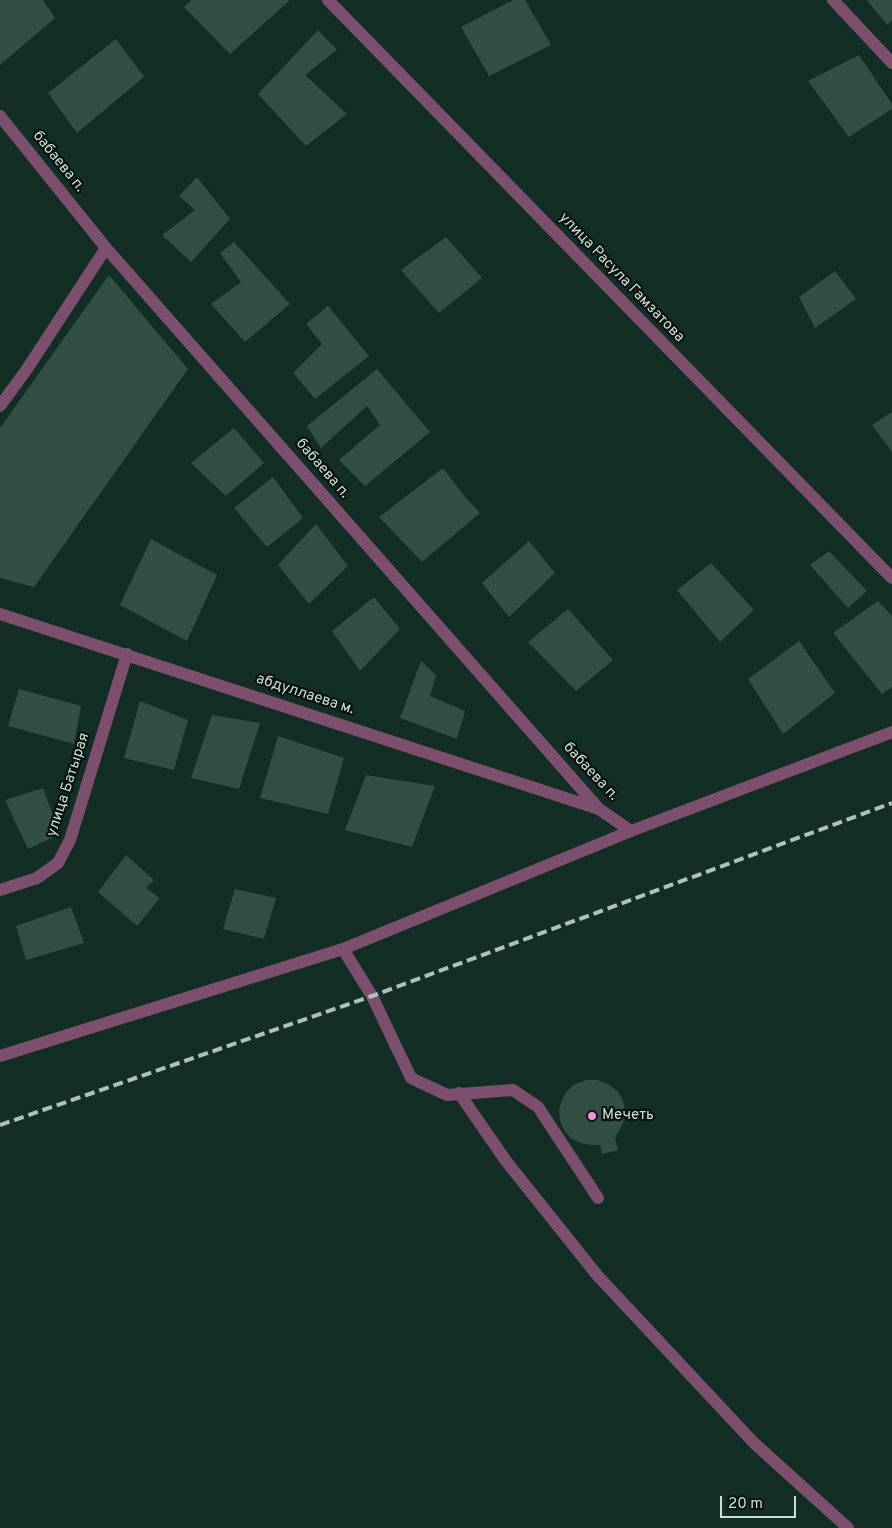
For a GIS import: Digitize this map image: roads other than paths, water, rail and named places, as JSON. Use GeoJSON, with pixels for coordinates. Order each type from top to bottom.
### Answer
{"type":"FeatureCollection","features":[{"type":"Feature","properties":{"kind":"street","name":"улица Расула Гамзатова"},"geometry":{"type":"LineString","coordinates":[[328,0],[892,578]]}},
{"type":"Feature","properties":{"kind":"street"},"geometry":{"type":"LineString","coordinates":[[833,0],[892,64]]}},
{"type":"Feature","properties":{"kind":"street","name":"бабаева п."},"geometry":{"type":"LineString","coordinates":[[0,116],[106,248],[599,809],[631,832]]}},
{"type":"Feature","properties":{"kind":"street"},"geometry":{"type":"LineString","coordinates":[[0,406],[27,369],[106,248]]}},
{"type":"Feature","properties":{"kind":"street","name":"абдуллаева м."},"geometry":{"type":"LineString","coordinates":[[0,614],[599,809]]}},
{"type":"Feature","properties":{"kind":"street","name":"улица Батырая"},"geometry":{"type":"LineString","coordinates":[[0,890],[36,878],[58,863],[70,840],[127,654]]}},
{"type":"Feature","properties":{"kind":"street"},"geometry":{"type":"LineString","coordinates":[[0,1056],[343,949],[631,832],[892,732]]}},
{"type":"Feature","properties":{"kind":"street"},"geometry":{"type":"LineString","coordinates":[[343,949],[372,996],[411,1078],[447,1095],[514,1090],[538,1107],[598,1198]]}},
{"type":"Feature","properties":{"kind":"street"},"geometry":{"type":"LineString","coordinates":[[459,1094],[506,1161],[597,1275],[754,1443],[848,1528]]}},
{"type":"Feature","properties":{"kind":"railway"},"geometry":{"type":"LineString","coordinates":[[0,1125],[372,996],[892,803]]}},
{"type":"Feature","properties":{"kind":"place","name":"Мечеть"},"geometry":{"type":"Point","coordinates":[592,1116]}}]}
